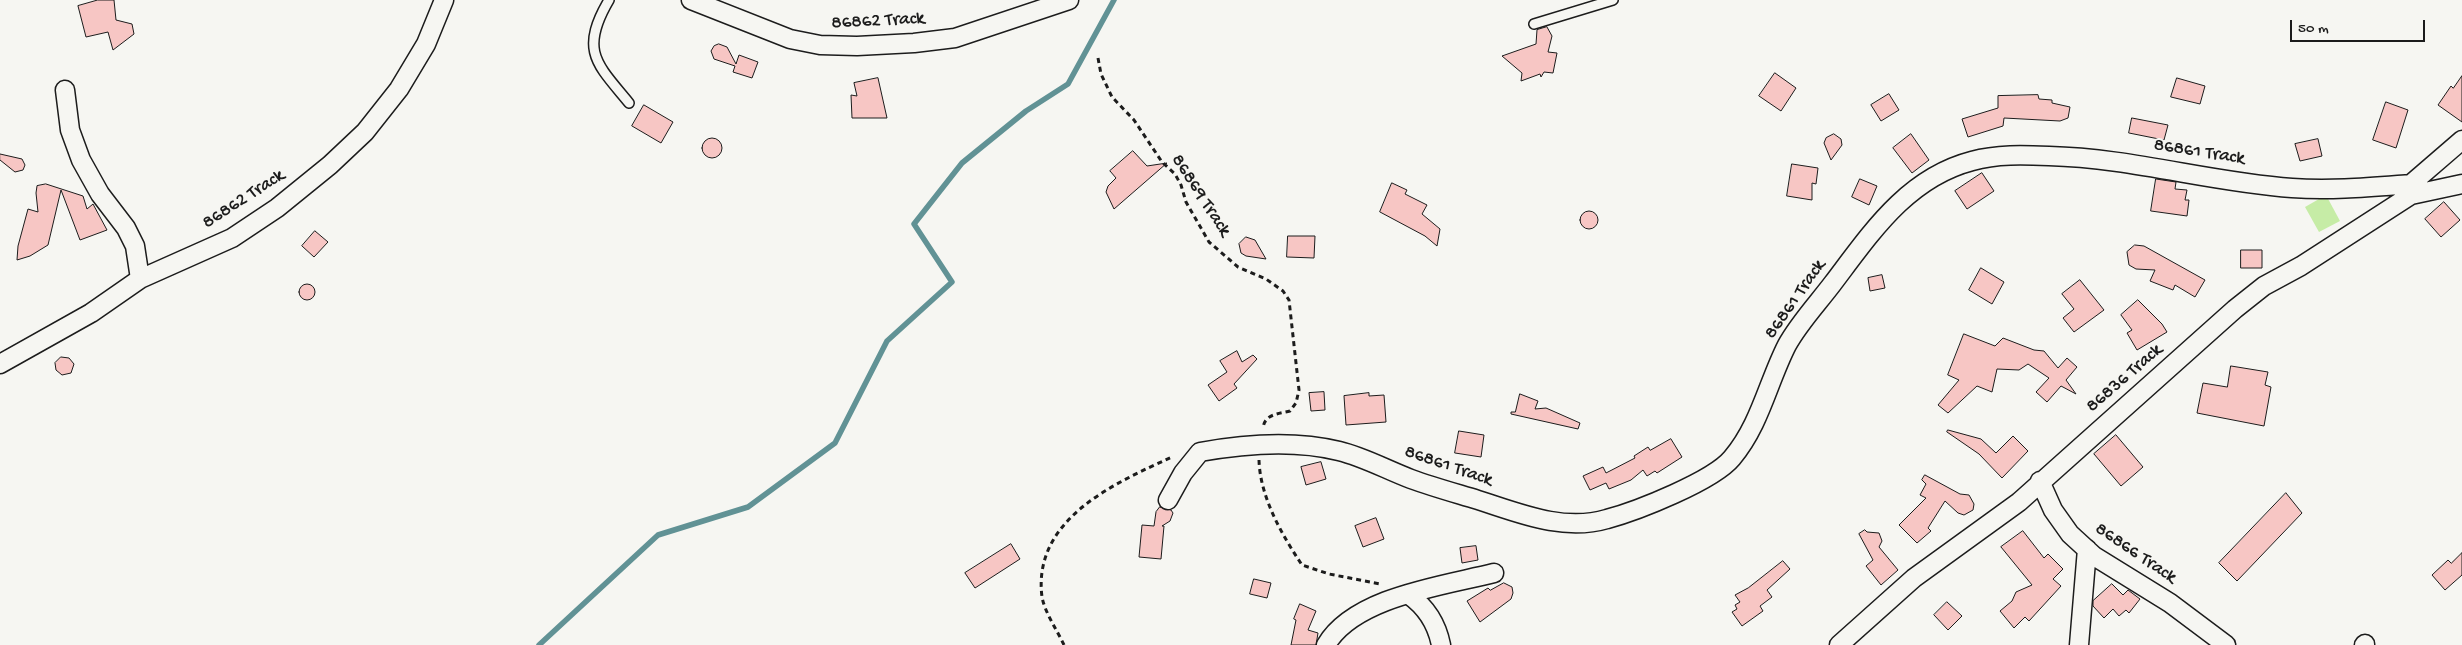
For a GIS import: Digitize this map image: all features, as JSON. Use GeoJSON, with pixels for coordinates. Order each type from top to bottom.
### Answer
{"type":"FeatureCollection","features":[{"type":"Feature","properties":{"kind":"street","name":"86862 Track"},"geometry":{"type":"LineString","coordinates":[[0,364],[91,313],[140,279],[232,238],[277,208],[330,165],[366,132],[399,89],[426,44],[444,0]]}},
{"type":"Feature","properties":{"kind":"street","name":"86862 Track"},"geometry":{"type":"LineString","coordinates":[[691,0],[790,39],[820,45],[857,46],[914,43],[955,38],[1054,3],[1069,0]]}},
{"type":"Feature","properties":{"kind":"street"},"geometry":{"type":"LineString","coordinates":[[65,90],[70,130],[81,160],[100,194],[126,228],[135,246],[140,279]]}},
{"type":"Feature","properties":{"kind":"street"},"geometry":{"type":"LineString","coordinates":[[2411,190],[2462,140]]}},
{"type":"Feature","properties":{"kind":"street","name":"86861 Track"},"geometry":{"type":"LineString","coordinates":[[1200,452],[1262,445],[1303,446],[1335,450],[1359,456],[1413,480],[1548,521],[1577,524],[1605,520],[1714,474],[1731,460],[1748,436],[1761,410],[1777,367],[1790,341],[1886,212],[1943,171],[1973,160],[2012,155],[2078,157],[2293,188],[2411,190]]}},
{"type":"Feature","properties":{"kind":"street","name":"86836 Track"},"geometry":{"type":"LineString","coordinates":[[1839,645],[1914,578],[2019,502],[2040,481],[2235,309],[2264,286],[2301,266],[2411,190],[2462,184]]}},
{"type":"Feature","properties":{"kind":"street"},"geometry":{"type":"LineString","coordinates":[[1168,500],[1183,473],[1200,452]]}},
{"type":"Feature","properties":{"kind":"street","name":"86866 Track"},"geometry":{"type":"LineString","coordinates":[[2040,481],[2052,510],[2070,534],[2087,549],[2200,624],[2226,645]]}},
{"type":"Feature","properties":{"kind":"street"},"geometry":{"type":"LineString","coordinates":[[2079,645],[2087,549]]}},
{"type":"Feature","properties":{"kind":"street"},"geometry":{"type":"LineString","coordinates":[[1326,645],[1338,628],[1367,608],[1384,601],[1494,573]]}},
{"type":"Feature","properties":{"kind":"street"},"geometry":{"type":"LineString","coordinates":[[1409,595],[1421,603],[1429,615],[1441,645]]}},
{"type":"Feature","properties":{"kind":"lane"},"geometry":{"type":"LineString","coordinates":[[609,0],[600,15],[593,52],[599,66],[629,103]]}},
{"type":"Feature","properties":{"kind":"lane"},"geometry":{"type":"LineString","coordinates":[[1534,24],[1613,0]]}},
{"type":"Feature","properties":{"kind":"path","name":"86869 Track"},"geometry":{"type":"LineString","coordinates":[[1098,58],[1102,74],[1112,97],[1134,120],[1162,162],[1175,174],[1181,185],[1186,202],[1209,242],[1238,267],[1266,279],[1283,291],[1289,300],[1299,390],[1296,402],[1290,411],[1269,416],[1263,424],[1262,445],[1258,461],[1267,498],[1284,536],[1302,566],[1329,574],[1386,586]]}},
{"type":"Feature","properties":{"kind":"path"},"geometry":{"type":"LineString","coordinates":[[1064,645],[1046,609],[1042,596],[1048,550],[1060,528],[1086,505],[1127,478],[1177,455],[1200,452]]}},
{"type":"Feature","properties":{"kind":"green space"},"geometry":{"type":"Polygon","coordinates":[[[2326,195],[2340,221],[2319,232],[2305,207],[2326,195]]]}},
{"type":"Feature","properties":{"kind":"building"},"geometry":{"type":"Polygon","coordinates":[[[98,0],[114,0],[116,20],[132,24],[134,34],[113,50],[108,32],[86,37],[78,6],[98,0]]]}},
{"type":"Feature","properties":{"kind":"building"},"geometry":{"type":"Polygon","coordinates":[[[1547,27],[1552,36],[1548,52],[1557,53],[1553,73],[1544,72],[1541,77],[1540,74],[1521,81],[1522,73],[1502,56],[1536,44],[1537,30],[1547,27]]]}},
{"type":"Feature","properties":{"kind":"building"},"geometry":{"type":"Polygon","coordinates":[[[719,44],[727,47],[736,64],[739,55],[758,62],[752,78],[733,72],[735,66],[714,59],[711,51],[714,46],[719,44]]]}},
{"type":"Feature","properties":{"kind":"building"},"geometry":{"type":"Polygon","coordinates":[[[1775,73],[1796,88],[1781,111],[1759,96],[1775,73]]]}},
{"type":"Feature","properties":{"kind":"building"},"geometry":{"type":"Polygon","coordinates":[[[2462,76],[2462,122],[2438,105],[2451,86],[2453,88],[2462,76]]]}},
{"type":"Feature","properties":{"kind":"building"},"geometry":{"type":"Polygon","coordinates":[[[878,78],[887,118],[852,118],[851,95],[857,96],[854,83],[878,78]]]}},
{"type":"Feature","properties":{"kind":"building"},"geometry":{"type":"Polygon","coordinates":[[[2177,78],[2205,86],[2200,104],[2171,97],[2177,78]]]}},
{"type":"Feature","properties":{"kind":"building"},"geometry":{"type":"Polygon","coordinates":[[[1889,94],[1899,110],[1881,121],[1871,105],[1889,94]]]}},
{"type":"Feature","properties":{"kind":"building"},"geometry":{"type":"Polygon","coordinates":[[[2038,95],[2039,99],[2052,100],[2052,103],[2070,107],[2068,118],[2060,121],[2004,118],[2003,126],[1968,137],[1962,119],[1998,108],[1998,96],[2038,95]]]}},
{"type":"Feature","properties":{"kind":"building"},"geometry":{"type":"Polygon","coordinates":[[[2386,102],[2408,110],[2396,148],[2373,140],[2386,102]]]}},
{"type":"Feature","properties":{"kind":"building"},"geometry":{"type":"Polygon","coordinates":[[[644,105],[673,122],[661,143],[632,126],[644,105]]]}},
{"type":"Feature","properties":{"kind":"building"},"geometry":{"type":"Polygon","coordinates":[[[2132,118],[2168,125],[2164,140],[2129,133],[2132,118]]]}},
{"type":"Feature","properties":{"kind":"building"},"geometry":{"type":"Polygon","coordinates":[[[1834,134],[1841,139],[1842,145],[1831,160],[1824,143],[1826,138],[1834,134]]]}},
{"type":"Feature","properties":{"kind":"building"},"geometry":{"type":"Polygon","coordinates":[[[1911,134],[1929,160],[1912,173],[1893,148],[1911,134]]]}},
{"type":"Feature","properties":{"kind":"building"},"geometry":{"type":"Polygon","coordinates":[[[712,138],[719,141],[722,148],[719,155],[712,158],[705,155],[702,148],[705,141],[712,138]]]}},
{"type":"Feature","properties":{"kind":"building"},"geometry":{"type":"Polygon","coordinates":[[[2318,139],[2322,156],[2300,161],[2295,144],[2318,139]]]}},
{"type":"Feature","properties":{"kind":"building"},"geometry":{"type":"Polygon","coordinates":[[[1133,151],[1147,166],[1167,163],[1114,209],[1106,192],[1108,186],[1116,178],[1110,171],[1133,151]]]}},
{"type":"Feature","properties":{"kind":"building"},"geometry":{"type":"Polygon","coordinates":[[[0,154],[22,159],[25,165],[23,170],[15,172],[0,160],[0,154]]]}},
{"type":"Feature","properties":{"kind":"building"},"geometry":{"type":"Polygon","coordinates":[[[1792,164],[1818,168],[1816,184],[1812,183],[1812,200],[1787,196],[1792,164]]]}},
{"type":"Feature","properties":{"kind":"building"},"geometry":{"type":"Polygon","coordinates":[[[1982,173],[1994,191],[1967,209],[1955,191],[1982,173]]]}},
{"type":"Feature","properties":{"kind":"building"},"geometry":{"type":"Polygon","coordinates":[[[1860,179],[1877,186],[1869,205],[1852,197],[1860,179]]]}},
{"type":"Feature","properties":{"kind":"building"},"geometry":{"type":"Polygon","coordinates":[[[2156,179],[2176,182],[2175,189],[2187,190],[2185,200],[2189,200],[2187,216],[2151,211],[2156,179]]]}},
{"type":"Feature","properties":{"kind":"building"},"geometry":{"type":"Polygon","coordinates":[[[1392,183],[1407,190],[1405,194],[1427,205],[1422,214],[1440,229],[1437,246],[1425,236],[1380,212],[1392,183]]]}},
{"type":"Feature","properties":{"kind":"building"},"geometry":{"type":"Polygon","coordinates":[[[46,184],[83,196],[87,209],[93,204],[107,230],[80,240],[61,190],[48,245],[30,256],[17,260],[18,246],[28,209],[38,212],[37,186],[46,184]]]}},
{"type":"Feature","properties":{"kind":"building"},"geometry":{"type":"Polygon","coordinates":[[[2444,202],[2460,220],[2441,237],[2425,219],[2444,202]]]}},
{"type":"Feature","properties":{"kind":"building"},"geometry":{"type":"Polygon","coordinates":[[[1589,211],[1595,214],[1598,220],[1595,226],[1589,229],[1583,226],[1580,220],[1583,214],[1589,211]]]}},
{"type":"Feature","properties":{"kind":"building"},"geometry":{"type":"Polygon","coordinates":[[[315,231],[328,242],[314,257],[302,246],[315,231]]]}},
{"type":"Feature","properties":{"kind":"building"},"geometry":{"type":"Polygon","coordinates":[[[1288,236],[1315,236],[1314,258],[1287,257],[1288,236]]]}},
{"type":"Feature","properties":{"kind":"building"},"geometry":{"type":"Polygon","coordinates":[[[1246,237],[1255,240],[1266,259],[1246,256],[1241,253],[1239,244],[1246,237]]]}},
{"type":"Feature","properties":{"kind":"building"},"geometry":{"type":"Polygon","coordinates":[[[2135,245],[2144,246],[2205,280],[2195,297],[2175,285],[2173,290],[2150,281],[2155,270],[2136,269],[2129,265],[2127,252],[2135,245]]]}},
{"type":"Feature","properties":{"kind":"building"},"geometry":{"type":"Polygon","coordinates":[[[2241,250],[2262,250],[2262,268],[2241,268],[2241,250]]]}},
{"type":"Feature","properties":{"kind":"building"},"geometry":{"type":"Polygon","coordinates":[[[1981,268],[2004,282],[1992,304],[1969,290],[1981,268]]]}},
{"type":"Feature","properties":{"kind":"building"},"geometry":{"type":"Polygon","coordinates":[[[1882,275],[1885,288],[1870,291],[1868,278],[1882,275]]]}},
{"type":"Feature","properties":{"kind":"building"},"geometry":{"type":"Polygon","coordinates":[[[2080,280],[2104,310],[2074,332],[2063,318],[2074,309],[2062,294],[2080,280]]]}},
{"type":"Feature","properties":{"kind":"building"},"geometry":{"type":"Polygon","coordinates":[[[307,284],[315,292],[307,300],[299,292],[307,284]]]}},
{"type":"Feature","properties":{"kind":"building"},"geometry":{"type":"Polygon","coordinates":[[[2138,300],[2162,324],[2167,332],[2137,350],[2127,333],[2132,330],[2121,315],[2138,300]]]}},
{"type":"Feature","properties":{"kind":"building"},"geometry":{"type":"Polygon","coordinates":[[[1964,334],[1995,346],[2003,338],[2034,350],[2044,351],[2058,368],[2067,358],[2077,367],[2066,380],[2076,394],[2061,386],[2047,402],[2036,392],[2049,378],[2028,364],[2019,370],[1997,369],[1992,392],[1977,386],[1948,413],[1938,405],[1959,380],[1948,375],[1964,334]]]}},
{"type":"Feature","properties":{"kind":"building"},"geometry":{"type":"Polygon","coordinates":[[[1237,351],[1242,362],[1253,355],[1257,359],[1234,384],[1237,388],[1219,401],[1208,385],[1227,372],[1220,361],[1237,351]]]}},
{"type":"Feature","properties":{"kind":"building"},"geometry":{"type":"Polygon","coordinates":[[[61,357],[69,358],[74,364],[71,373],[62,375],[56,370],[55,363],[61,357]]]}},
{"type":"Feature","properties":{"kind":"building"},"geometry":{"type":"Polygon","coordinates":[[[2231,366],[2268,372],[2265,385],[2271,387],[2264,426],[2197,413],[2203,383],[2227,387],[2231,366]]]}},
{"type":"Feature","properties":{"kind":"building"},"geometry":{"type":"Polygon","coordinates":[[[1324,392],[1325,410],[1311,411],[1309,393],[1324,392]]]}},
{"type":"Feature","properties":{"kind":"building"},"geometry":{"type":"Polygon","coordinates":[[[1369,393],[1369,396],[1384,395],[1386,422],[1346,425],[1344,396],[1369,393]]]}},
{"type":"Feature","properties":{"kind":"building"},"geometry":{"type":"Polygon","coordinates":[[[1520,394],[1538,401],[1535,409],[1546,408],[1580,423],[1578,429],[1511,414],[1511,412],[1515,412],[1520,394]]]}},
{"type":"Feature","properties":{"kind":"building"},"geometry":{"type":"Polygon","coordinates":[[[1948,430],[1981,439],[1996,453],[2013,436],[2028,451],[2002,478],[1979,454],[1947,432],[1948,430]]]}},
{"type":"Feature","properties":{"kind":"building"},"geometry":{"type":"Polygon","coordinates":[[[1459,431],[1484,435],[1481,457],[1455,453],[1459,431]]]}},
{"type":"Feature","properties":{"kind":"building"},"geometry":{"type":"Polygon","coordinates":[[[2116,435],[2143,467],[2121,486],[2094,454],[2116,435]]]}},
{"type":"Feature","properties":{"kind":"building"},"geometry":{"type":"Polygon","coordinates":[[[1671,439],[1682,457],[1657,473],[1655,471],[1647,476],[1643,470],[1631,480],[1609,489],[1606,483],[1590,490],[1583,476],[1603,467],[1606,473],[1635,458],[1634,456],[1648,447],[1650,450],[1671,439]]]}},
{"type":"Feature","properties":{"kind":"building"},"geometry":{"type":"Polygon","coordinates":[[[1321,462],[1326,479],[1306,485],[1301,467],[1321,462]]]}},
{"type":"Feature","properties":{"kind":"building"},"geometry":{"type":"Polygon","coordinates":[[[1925,475],[1960,494],[1969,495],[1974,504],[1973,510],[1964,515],[1958,513],[1945,501],[1928,528],[1931,531],[1917,543],[1899,525],[1926,498],[1920,495],[1926,484],[1922,480],[1925,475]]]}},
{"type":"Feature","properties":{"kind":"building"},"geometry":{"type":"Polygon","coordinates":[[[2286,493],[2302,513],[2237,581],[2219,563],[2286,493]]]}},
{"type":"Feature","properties":{"kind":"building"},"geometry":{"type":"Polygon","coordinates":[[[1160,507],[1171,510],[1173,513],[1170,521],[1162,526],[1164,526],[1161,559],[1139,557],[1142,525],[1154,526],[1156,512],[1160,507]]]}},
{"type":"Feature","properties":{"kind":"building"},"geometry":{"type":"Polygon","coordinates":[[[1376,518],[1384,539],[1363,547],[1355,526],[1376,518]]]}},
{"type":"Feature","properties":{"kind":"building"},"geometry":{"type":"Polygon","coordinates":[[[1865,530],[1867,532],[1879,533],[1882,541],[1879,547],[1898,570],[1881,585],[1866,566],[1873,560],[1859,534],[1865,530]]]}},
{"type":"Feature","properties":{"kind":"building"},"geometry":{"type":"Polygon","coordinates":[[[2023,531],[2044,558],[2048,554],[2063,569],[2053,579],[2061,586],[2029,621],[2025,617],[2014,628],[2000,611],[2012,601],[2016,592],[2032,585],[2001,547],[2023,531]]]}},
{"type":"Feature","properties":{"kind":"building"},"geometry":{"type":"Polygon","coordinates":[[[1011,544],[1020,559],[975,588],[965,573],[1011,544]]]}},
{"type":"Feature","properties":{"kind":"building"},"geometry":{"type":"Polygon","coordinates":[[[1476,546],[1478,560],[1462,563],[1460,548],[1476,546]]]}},
{"type":"Feature","properties":{"kind":"building"},"geometry":{"type":"Polygon","coordinates":[[[2462,553],[2462,575],[2445,590],[2432,575],[2448,560],[2451,563],[2462,553]]]}},
{"type":"Feature","properties":{"kind":"building"},"geometry":{"type":"Polygon","coordinates":[[[1783,561],[1790,569],[1767,590],[1772,597],[1760,606],[1763,611],[1742,626],[1732,612],[1737,609],[1735,605],[1740,602],[1735,595],[1748,588],[1783,561]]]}},
{"type":"Feature","properties":{"kind":"building"},"geometry":{"type":"Polygon","coordinates":[[[1254,579],[1271,583],[1267,598],[1250,594],[1254,579]]]}},
{"type":"Feature","properties":{"kind":"building"},"geometry":{"type":"Polygon","coordinates":[[[1504,583],[1512,587],[1511,599],[1480,622],[1467,601],[1488,588],[1490,590],[1504,583]]]}},
{"type":"Feature","properties":{"kind":"building"},"geometry":{"type":"Polygon","coordinates":[[[2112,584],[2123,595],[2128,590],[2140,599],[2129,613],[2126,610],[2119,616],[2113,609],[2104,618],[2093,606],[2093,601],[2112,584]]]}},
{"type":"Feature","properties":{"kind":"building"},"geometry":{"type":"Polygon","coordinates":[[[1947,602],[1962,616],[1948,630],[1934,615],[1947,602]]]}},
{"type":"Feature","properties":{"kind":"building"},"geometry":{"type":"Polygon","coordinates":[[[1300,604],[1316,611],[1308,630],[1318,633],[1316,645],[1291,645],[1296,620],[1294,619],[1300,604]]]}},
{"type":"Feature","properties":{"kind":"waterway"},"geometry":{"type":"LineString","coordinates":[[539,645],[658,535],[748,507],[835,443],[887,341],[952,282],[914,224],[962,163],[1026,111],[1068,84],[1114,0]]}}]}
